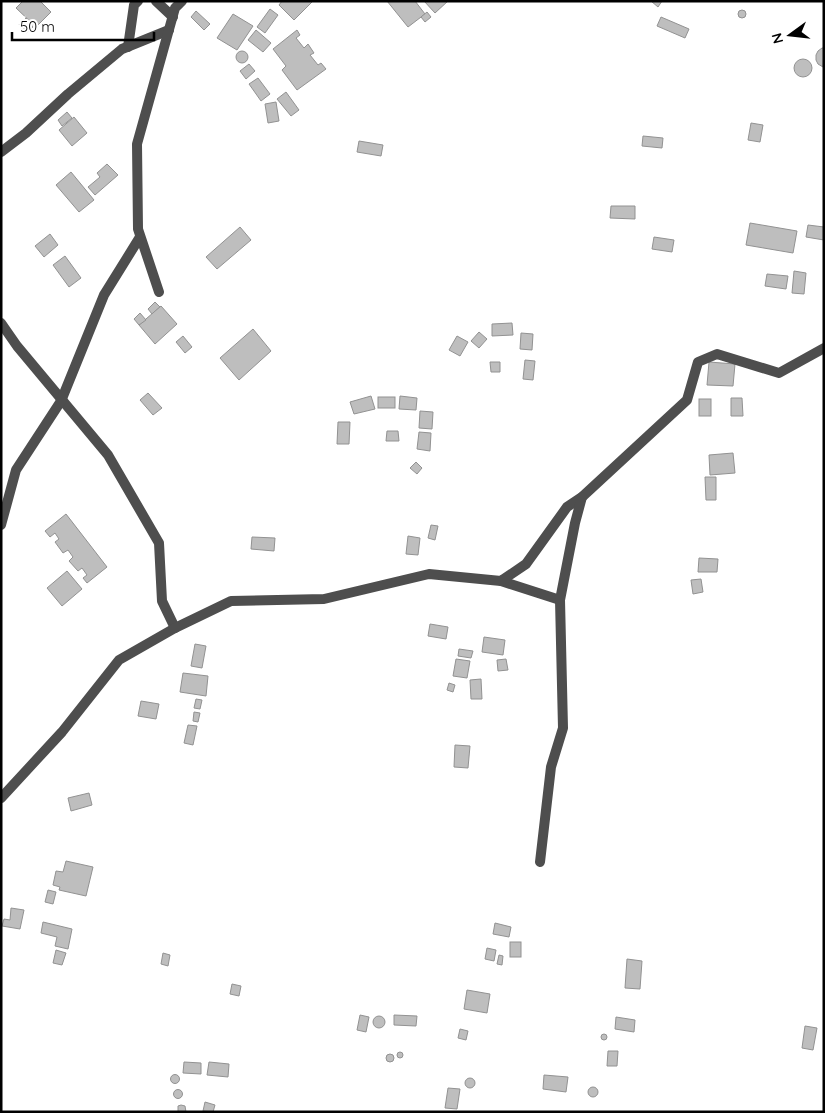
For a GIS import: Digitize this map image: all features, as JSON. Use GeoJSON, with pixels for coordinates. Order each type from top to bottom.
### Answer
{"type":"FeatureCollection","features":[{"type":"Feature","properties":{"kind":"street"},"geometry":{"type":"LineString","coordinates":[[128,47],[134,5],[138,1]]}},
{"type":"Feature","properties":{"kind":"street"},"geometry":{"type":"LineString","coordinates":[[156,1],[172,18]]}},
{"type":"Feature","properties":{"kind":"street"},"geometry":{"type":"LineString","coordinates":[[159,292],[138,230],[137,144],[175,8],[182,1]]}},
{"type":"Feature","properties":{"kind":"street"},"geometry":{"type":"LineString","coordinates":[[1,152],[26,134],[68,94],[122,49],[169,30]]}},
{"type":"Feature","properties":{"kind":"street"},"geometry":{"type":"LineString","coordinates":[[1,525],[16,470],[62,399],[104,296],[140,238]]}},
{"type":"Feature","properties":{"kind":"street"},"geometry":{"type":"LineString","coordinates":[[1,323],[16,346],[108,455],[159,543],[162,601],[175,628]]}},
{"type":"Feature","properties":{"kind":"street"},"geometry":{"type":"LineString","coordinates":[[501,581],[526,564],[567,507],[582,497],[687,400],[698,362],[717,354],[779,373],[824,348]]}},
{"type":"Feature","properties":{"kind":"street"},"geometry":{"type":"LineString","coordinates":[[540,862],[551,767],[563,728],[560,600],[582,497]]}},
{"type":"Feature","properties":{"kind":"street"},"geometry":{"type":"LineString","coordinates":[[1,798],[62,732],[118,660],[175,628],[231,601],[324,599],[429,574],[501,581],[560,600]]}},
{"type":"Feature","properties":{"kind":"building"},"geometry":{"type":"Polygon","coordinates":[[[23,1],[40,1],[51,12],[36,27],[16,8],[23,1]]]}},
{"type":"Feature","properties":{"kind":"building"},"geometry":{"type":"Polygon","coordinates":[[[282,1],[313,1],[294,20],[279,5],[282,1]]]}},
{"type":"Feature","properties":{"kind":"building"},"geometry":{"type":"Polygon","coordinates":[[[387,1],[415,1],[425,14],[408,27],[387,1]]]}},
{"type":"Feature","properties":{"kind":"building"},"geometry":{"type":"Polygon","coordinates":[[[424,1],[448,1],[435,13],[424,1]]]}},
{"type":"Feature","properties":{"kind":"building"},"geometry":{"type":"Polygon","coordinates":[[[651,1],[662,1],[658,7],[651,1]]]}},
{"type":"Feature","properties":{"kind":"building"},"geometry":{"type":"Polygon","coordinates":[[[270,9],[278,15],[265,33],[257,27],[270,9]]]}},
{"type":"Feature","properties":{"kind":"building"},"geometry":{"type":"Polygon","coordinates":[[[742,10],[746,14],[742,18],[738,14],[742,10]]]}},
{"type":"Feature","properties":{"kind":"building"},"geometry":{"type":"Polygon","coordinates":[[[196,11],[210,24],[204,30],[191,17],[196,11]]]}},
{"type":"Feature","properties":{"kind":"building"},"geometry":{"type":"Polygon","coordinates":[[[427,12],[431,17],[425,22],[421,17],[427,12]]]}},
{"type":"Feature","properties":{"kind":"building"},"geometry":{"type":"Polygon","coordinates":[[[233,14],[253,26],[237,50],[217,38],[233,14]]]}},
{"type":"Feature","properties":{"kind":"building"},"geometry":{"type":"Polygon","coordinates":[[[661,17],[689,29],[685,38],[657,26],[661,17]]]}},
{"type":"Feature","properties":{"kind":"building"},"geometry":{"type":"Polygon","coordinates":[[[26,18],[33,27],[26,33],[19,24],[26,18]]]}},
{"type":"Feature","properties":{"kind":"building"},"geometry":{"type":"Polygon","coordinates":[[[256,30],[271,43],[263,52],[248,40],[256,30]]]}},
{"type":"Feature","properties":{"kind":"building"},"geometry":{"type":"Polygon","coordinates":[[[297,30],[300,35],[296,38],[304,48],[308,44],[314,53],[310,55],[318,65],[321,63],[326,69],[297,90],[282,70],[286,66],[273,49],[297,30]]]}},
{"type":"Feature","properties":{"kind":"building"},"geometry":{"type":"Polygon","coordinates":[[[824,48],[823,67],[816,60],[818,51],[824,48]]]}},
{"type":"Feature","properties":{"kind":"building"},"geometry":{"type":"Polygon","coordinates":[[[242,51],[248,57],[242,63],[236,57],[242,51]]]}},
{"type":"Feature","properties":{"kind":"building"},"geometry":{"type":"Polygon","coordinates":[[[803,59],[810,61],[812,68],[810,75],[803,77],[796,75],[794,68],[796,61],[803,59]]]}},
{"type":"Feature","properties":{"kind":"building"},"geometry":{"type":"Polygon","coordinates":[[[249,64],[255,71],[246,79],[240,71],[249,64]]]}},
{"type":"Feature","properties":{"kind":"building"},"geometry":{"type":"Polygon","coordinates":[[[258,78],[270,94],[261,101],[249,84],[258,78]]]}},
{"type":"Feature","properties":{"kind":"building"},"geometry":{"type":"Polygon","coordinates":[[[286,92],[299,110],[291,116],[277,99],[286,92]]]}},
{"type":"Feature","properties":{"kind":"building"},"geometry":{"type":"Polygon","coordinates":[[[276,102],[279,121],[268,123],[265,104],[276,102]]]}},
{"type":"Feature","properties":{"kind":"building"},"geometry":{"type":"Polygon","coordinates":[[[67,112],[72,118],[62,126],[58,120],[67,112]]]}},
{"type":"Feature","properties":{"kind":"building"},"geometry":{"type":"Polygon","coordinates":[[[74,117],[87,133],[72,146],[59,130],[74,117]]]}},
{"type":"Feature","properties":{"kind":"building"},"geometry":{"type":"Polygon","coordinates":[[[751,123],[763,125],[760,142],[748,140],[751,123]]]}},
{"type":"Feature","properties":{"kind":"building"},"geometry":{"type":"Polygon","coordinates":[[[643,136],[663,138],[662,148],[642,146],[643,136]]]}},
{"type":"Feature","properties":{"kind":"building"},"geometry":{"type":"Polygon","coordinates":[[[359,141],[383,145],[381,156],[357,152],[359,141]]]}},
{"type":"Feature","properties":{"kind":"building"},"geometry":{"type":"Polygon","coordinates":[[[107,164],[118,175],[95,195],[88,187],[100,177],[97,173],[107,164]]]}},
{"type":"Feature","properties":{"kind":"building"},"geometry":{"type":"Polygon","coordinates":[[[71,172],[94,200],[79,212],[56,185],[71,172]]]}},
{"type":"Feature","properties":{"kind":"building"},"geometry":{"type":"Polygon","coordinates":[[[611,206],[635,206],[635,219],[610,218],[611,206]]]}},
{"type":"Feature","properties":{"kind":"building"},"geometry":{"type":"Polygon","coordinates":[[[750,223],[797,231],[793,253],[746,245],[750,223]]]}},
{"type":"Feature","properties":{"kind":"building"},"geometry":{"type":"Polygon","coordinates":[[[808,225],[824,227],[824,240],[806,237],[808,225]]]}},
{"type":"Feature","properties":{"kind":"building"},"geometry":{"type":"Polygon","coordinates":[[[240,227],[251,240],[217,269],[206,257],[240,227]]]}},
{"type":"Feature","properties":{"kind":"building"},"geometry":{"type":"Polygon","coordinates":[[[50,234],[58,245],[44,257],[35,246],[50,234]]]}},
{"type":"Feature","properties":{"kind":"building"},"geometry":{"type":"Polygon","coordinates":[[[654,237],[674,240],[672,252],[652,249],[654,237]]]}},
{"type":"Feature","properties":{"kind":"building"},"geometry":{"type":"Polygon","coordinates":[[[65,256],[81,278],[69,287],[53,265],[65,256]]]}},
{"type":"Feature","properties":{"kind":"building"},"geometry":{"type":"Polygon","coordinates":[[[794,271],[806,273],[804,294],[792,293],[794,271]]]}},
{"type":"Feature","properties":{"kind":"building"},"geometry":{"type":"Polygon","coordinates":[[[767,274],[788,276],[786,289],[765,286],[767,274]]]}},
{"type":"Feature","properties":{"kind":"building"},"geometry":{"type":"Polygon","coordinates":[[[155,302],[160,307],[152,314],[148,309],[155,302]]]}},
{"type":"Feature","properties":{"kind":"building"},"geometry":{"type":"Polygon","coordinates":[[[161,306],[177,324],[155,344],[139,325],[161,306]]]}},
{"type":"Feature","properties":{"kind":"building"},"geometry":{"type":"Polygon","coordinates":[[[140,313],[146,320],[139,325],[134,319],[140,313]]]}},
{"type":"Feature","properties":{"kind":"building"},"geometry":{"type":"Polygon","coordinates":[[[512,323],[513,335],[492,336],[492,324],[512,323]]]}},
{"type":"Feature","properties":{"kind":"building"},"geometry":{"type":"Polygon","coordinates":[[[253,329],[271,351],[239,380],[220,358],[253,329]]]}},
{"type":"Feature","properties":{"kind":"building"},"geometry":{"type":"Polygon","coordinates":[[[479,332],[487,339],[479,348],[471,341],[479,332]]]}},
{"type":"Feature","properties":{"kind":"building"},"geometry":{"type":"Polygon","coordinates":[[[521,333],[533,334],[532,350],[520,349],[521,333]]]}},
{"type":"Feature","properties":{"kind":"building"},"geometry":{"type":"Polygon","coordinates":[[[183,336],[192,347],[185,353],[176,342],[183,336]]]}},
{"type":"Feature","properties":{"kind":"building"},"geometry":{"type":"Polygon","coordinates":[[[457,336],[468,342],[460,356],[449,350],[457,336]]]}},
{"type":"Feature","properties":{"kind":"building"},"geometry":{"type":"Polygon","coordinates":[[[525,360],[535,361],[533,380],[523,379],[525,360]]]}},
{"type":"Feature","properties":{"kind":"building"},"geometry":{"type":"Polygon","coordinates":[[[490,362],[500,362],[500,372],[491,372],[490,362]]]}},
{"type":"Feature","properties":{"kind":"building"},"geometry":{"type":"Polygon","coordinates":[[[709,362],[735,364],[733,386],[707,385],[709,362]]]}},
{"type":"Feature","properties":{"kind":"building"},"geometry":{"type":"Polygon","coordinates":[[[148,393],[162,408],[153,415],[140,400],[148,393]]]}},
{"type":"Feature","properties":{"kind":"building"},"geometry":{"type":"Polygon","coordinates":[[[371,396],[375,409],[354,414],[350,402],[371,396]]]}},
{"type":"Feature","properties":{"kind":"building"},"geometry":{"type":"Polygon","coordinates":[[[400,396],[417,398],[416,410],[399,409],[400,396]]]}},
{"type":"Feature","properties":{"kind":"building"},"geometry":{"type":"Polygon","coordinates":[[[378,397],[395,397],[395,408],[378,408],[378,397]]]}},
{"type":"Feature","properties":{"kind":"building"},"geometry":{"type":"Polygon","coordinates":[[[731,398],[742,398],[743,416],[731,416],[731,398]]]}},
{"type":"Feature","properties":{"kind":"building"},"geometry":{"type":"Polygon","coordinates":[[[699,399],[711,399],[711,416],[699,416],[699,399]]]}},
{"type":"Feature","properties":{"kind":"building"},"geometry":{"type":"Polygon","coordinates":[[[420,411],[433,412],[432,429],[419,428],[420,411]]]}},
{"type":"Feature","properties":{"kind":"building"},"geometry":{"type":"Polygon","coordinates":[[[338,422],[350,422],[349,444],[337,444],[338,422]]]}},
{"type":"Feature","properties":{"kind":"building"},"geometry":{"type":"Polygon","coordinates":[[[387,431],[398,431],[399,441],[386,441],[387,431]]]}},
{"type":"Feature","properties":{"kind":"building"},"geometry":{"type":"Polygon","coordinates":[[[419,432],[431,433],[430,451],[417,449],[419,432]]]}},
{"type":"Feature","properties":{"kind":"building"},"geometry":{"type":"Polygon","coordinates":[[[733,453],[735,473],[710,475],[709,455],[733,453]]]}},
{"type":"Feature","properties":{"kind":"building"},"geometry":{"type":"Polygon","coordinates":[[[416,462],[422,468],[417,474],[410,468],[416,462]]]}},
{"type":"Feature","properties":{"kind":"building"},"geometry":{"type":"Polygon","coordinates":[[[705,477],[716,477],[716,500],[706,500],[705,477]]]}},
{"type":"Feature","properties":{"kind":"building"},"geometry":{"type":"Polygon","coordinates":[[[66,514],[107,567],[87,583],[83,578],[87,575],[82,568],[78,571],[69,561],[73,557],[68,550],[63,553],[55,542],[59,539],[55,533],[50,537],[45,531],[66,514]]]}},
{"type":"Feature","properties":{"kind":"building"},"geometry":{"type":"Polygon","coordinates":[[[431,525],[438,526],[435,540],[428,538],[431,525]]]}},
{"type":"Feature","properties":{"kind":"building"},"geometry":{"type":"Polygon","coordinates":[[[408,536],[420,538],[418,555],[406,554],[408,536]]]}},
{"type":"Feature","properties":{"kind":"building"},"geometry":{"type":"Polygon","coordinates":[[[252,537],[275,538],[274,551],[251,549],[252,537]]]}},
{"type":"Feature","properties":{"kind":"building"},"geometry":{"type":"Polygon","coordinates":[[[699,558],[718,559],[717,572],[698,572],[699,558]]]}},
{"type":"Feature","properties":{"kind":"building"},"geometry":{"type":"Polygon","coordinates":[[[67,571],[82,589],[62,606],[47,588],[67,571]]]}},
{"type":"Feature","properties":{"kind":"building"},"geometry":{"type":"Polygon","coordinates":[[[701,579],[703,592],[693,594],[691,580],[701,579]]]}},
{"type":"Feature","properties":{"kind":"building"},"geometry":{"type":"Polygon","coordinates":[[[430,624],[448,627],[446,639],[428,636],[430,624]]]}},
{"type":"Feature","properties":{"kind":"building"},"geometry":{"type":"Polygon","coordinates":[[[484,637],[505,640],[503,655],[482,652],[484,637]]]}},
{"type":"Feature","properties":{"kind":"building"},"geometry":{"type":"Polygon","coordinates":[[[195,644],[206,646],[202,668],[191,666],[195,644]]]}},
{"type":"Feature","properties":{"kind":"building"},"geometry":{"type":"Polygon","coordinates":[[[459,649],[473,651],[471,658],[458,656],[459,649]]]}},
{"type":"Feature","properties":{"kind":"building"},"geometry":{"type":"Polygon","coordinates":[[[456,659],[470,661],[467,678],[453,676],[456,659]]]}},
{"type":"Feature","properties":{"kind":"building"},"geometry":{"type":"Polygon","coordinates":[[[506,659],[508,670],[498,671],[497,660],[506,659]]]}},
{"type":"Feature","properties":{"kind":"building"},"geometry":{"type":"Polygon","coordinates":[[[183,673],[208,676],[206,696],[180,692],[183,673]]]}},
{"type":"Feature","properties":{"kind":"building"},"geometry":{"type":"Polygon","coordinates":[[[481,679],[482,699],[471,699],[470,680],[481,679]]]}},
{"type":"Feature","properties":{"kind":"building"},"geometry":{"type":"Polygon","coordinates":[[[449,683],[455,685],[453,692],[447,690],[449,683]]]}},
{"type":"Feature","properties":{"kind":"building"},"geometry":{"type":"Polygon","coordinates":[[[196,699],[202,700],[200,709],[194,708],[196,699]]]}},
{"type":"Feature","properties":{"kind":"building"},"geometry":{"type":"Polygon","coordinates":[[[141,701],[159,704],[156,719],[138,716],[141,701]]]}},
{"type":"Feature","properties":{"kind":"building"},"geometry":{"type":"Polygon","coordinates":[[[194,712],[200,713],[198,722],[193,721],[194,712]]]}},
{"type":"Feature","properties":{"kind":"building"},"geometry":{"type":"Polygon","coordinates":[[[188,725],[197,726],[193,745],[184,743],[188,725]]]}},
{"type":"Feature","properties":{"kind":"building"},"geometry":{"type":"Polygon","coordinates":[[[455,745],[470,746],[468,768],[454,767],[455,745]]]}},
{"type":"Feature","properties":{"kind":"building"},"geometry":{"type":"Polygon","coordinates":[[[89,793],[92,805],[71,811],[68,798],[89,793]]]}},
{"type":"Feature","properties":{"kind":"building"},"geometry":{"type":"Polygon","coordinates":[[[66,861],[93,867],[86,896],[59,890],[60,887],[53,885],[56,871],[63,872],[66,861]]]}},
{"type":"Feature","properties":{"kind":"building"},"geometry":{"type":"Polygon","coordinates":[[[48,890],[56,892],[53,904],[45,902],[48,890]]]}},
{"type":"Feature","properties":{"kind":"building"},"geometry":{"type":"Polygon","coordinates":[[[11,908],[24,910],[20,929],[2,926],[4,919],[10,920],[11,908]]]}},
{"type":"Feature","properties":{"kind":"building"},"geometry":{"type":"Polygon","coordinates":[[[43,922],[72,929],[68,949],[55,946],[57,937],[41,933],[43,922]]]}},
{"type":"Feature","properties":{"kind":"building"},"geometry":{"type":"Polygon","coordinates":[[[495,923],[511,927],[509,937],[493,934],[495,923]]]}},
{"type":"Feature","properties":{"kind":"building"},"geometry":{"type":"Polygon","coordinates":[[[510,942],[521,942],[521,957],[510,957],[510,942]]]}},
{"type":"Feature","properties":{"kind":"building"},"geometry":{"type":"Polygon","coordinates":[[[487,948],[496,950],[494,961],[485,959],[487,948]]]}},
{"type":"Feature","properties":{"kind":"building"},"geometry":{"type":"Polygon","coordinates":[[[56,950],[66,953],[62,965],[53,963],[56,950]]]}},
{"type":"Feature","properties":{"kind":"building"},"geometry":{"type":"Polygon","coordinates":[[[163,953],[170,955],[168,966],[161,964],[163,953]]]}},
{"type":"Feature","properties":{"kind":"building"},"geometry":{"type":"Polygon","coordinates":[[[499,955],[503,956],[502,965],[497,964],[499,955]]]}},
{"type":"Feature","properties":{"kind":"building"},"geometry":{"type":"Polygon","coordinates":[[[627,959],[642,961],[640,989],[625,988],[627,959]]]}},
{"type":"Feature","properties":{"kind":"building"},"geometry":{"type":"Polygon","coordinates":[[[232,984],[241,986],[239,996],[230,994],[232,984]]]}},
{"type":"Feature","properties":{"kind":"building"},"geometry":{"type":"Polygon","coordinates":[[[467,990],[490,994],[487,1013],[464,1009],[467,990]]]}},
{"type":"Feature","properties":{"kind":"building"},"geometry":{"type":"Polygon","coordinates":[[[360,1015],[369,1017],[366,1032],[357,1030],[360,1015]]]}},
{"type":"Feature","properties":{"kind":"building"},"geometry":{"type":"Polygon","coordinates":[[[394,1015],[417,1016],[416,1026],[394,1025],[394,1015]]]}},
{"type":"Feature","properties":{"kind":"building"},"geometry":{"type":"Polygon","coordinates":[[[379,1016],[385,1022],[379,1028],[373,1022],[379,1016]]]}},
{"type":"Feature","properties":{"kind":"building"},"geometry":{"type":"Polygon","coordinates":[[[616,1017],[635,1020],[634,1032],[615,1029],[616,1017]]]}},
{"type":"Feature","properties":{"kind":"building"},"geometry":{"type":"Polygon","coordinates":[[[805,1026],[817,1028],[813,1050],[802,1048],[805,1026]]]}},
{"type":"Feature","properties":{"kind":"building"},"geometry":{"type":"Polygon","coordinates":[[[460,1029],[468,1031],[466,1040],[458,1038],[460,1029]]]}},
{"type":"Feature","properties":{"kind":"building"},"geometry":{"type":"Polygon","coordinates":[[[604,1034],[607,1037],[604,1040],[601,1037],[604,1034]]]}},
{"type":"Feature","properties":{"kind":"building"},"geometry":{"type":"Polygon","coordinates":[[[608,1051],[618,1051],[617,1066],[607,1066],[608,1051]]]}},
{"type":"Feature","properties":{"kind":"building"},"geometry":{"type":"Polygon","coordinates":[[[400,1052],[403,1055],[400,1058],[397,1055],[400,1052]]]}},
{"type":"Feature","properties":{"kind":"building"},"geometry":{"type":"Polygon","coordinates":[[[390,1054],[394,1058],[390,1062],[386,1058],[390,1054]]]}},
{"type":"Feature","properties":{"kind":"building"},"geometry":{"type":"Polygon","coordinates":[[[184,1062],[201,1063],[201,1074],[183,1073],[184,1062]]]}},
{"type":"Feature","properties":{"kind":"building"},"geometry":{"type":"Polygon","coordinates":[[[209,1062],[229,1064],[228,1077],[207,1075],[209,1062]]]}},
{"type":"Feature","properties":{"kind":"building"},"geometry":{"type":"Polygon","coordinates":[[[175,1074],[180,1079],[175,1084],[170,1079],[175,1074]]]}},
{"type":"Feature","properties":{"kind":"building"},"geometry":{"type":"Polygon","coordinates":[[[544,1075],[568,1077],[566,1092],[543,1089],[544,1075]]]}},
{"type":"Feature","properties":{"kind":"building"},"geometry":{"type":"Polygon","coordinates":[[[468,1078],[472,1078],[475,1083],[474,1087],[468,1088],[465,1085],[465,1081],[468,1078]]]}},
{"type":"Feature","properties":{"kind":"building"},"geometry":{"type":"Polygon","coordinates":[[[593,1087],[598,1092],[593,1097],[588,1092],[593,1087]]]}},
{"type":"Feature","properties":{"kind":"building"},"geometry":{"type":"Polygon","coordinates":[[[448,1088],[460,1089],[457,1109],[445,1108],[448,1088]]]}},
{"type":"Feature","properties":{"kind":"building"},"geometry":{"type":"Polygon","coordinates":[[[178,1089],[183,1094],[178,1099],[173,1094],[178,1089]]]}},
{"type":"Feature","properties":{"kind":"building"},"geometry":{"type":"Polygon","coordinates":[[[205,1102],[215,1105],[213,1112],[203,1111],[205,1102]]]}},
{"type":"Feature","properties":{"kind":"building"},"geometry":{"type":"Polygon","coordinates":[[[178,1106],[185,1106],[186,1112],[178,1112],[178,1106]]]}}]}
